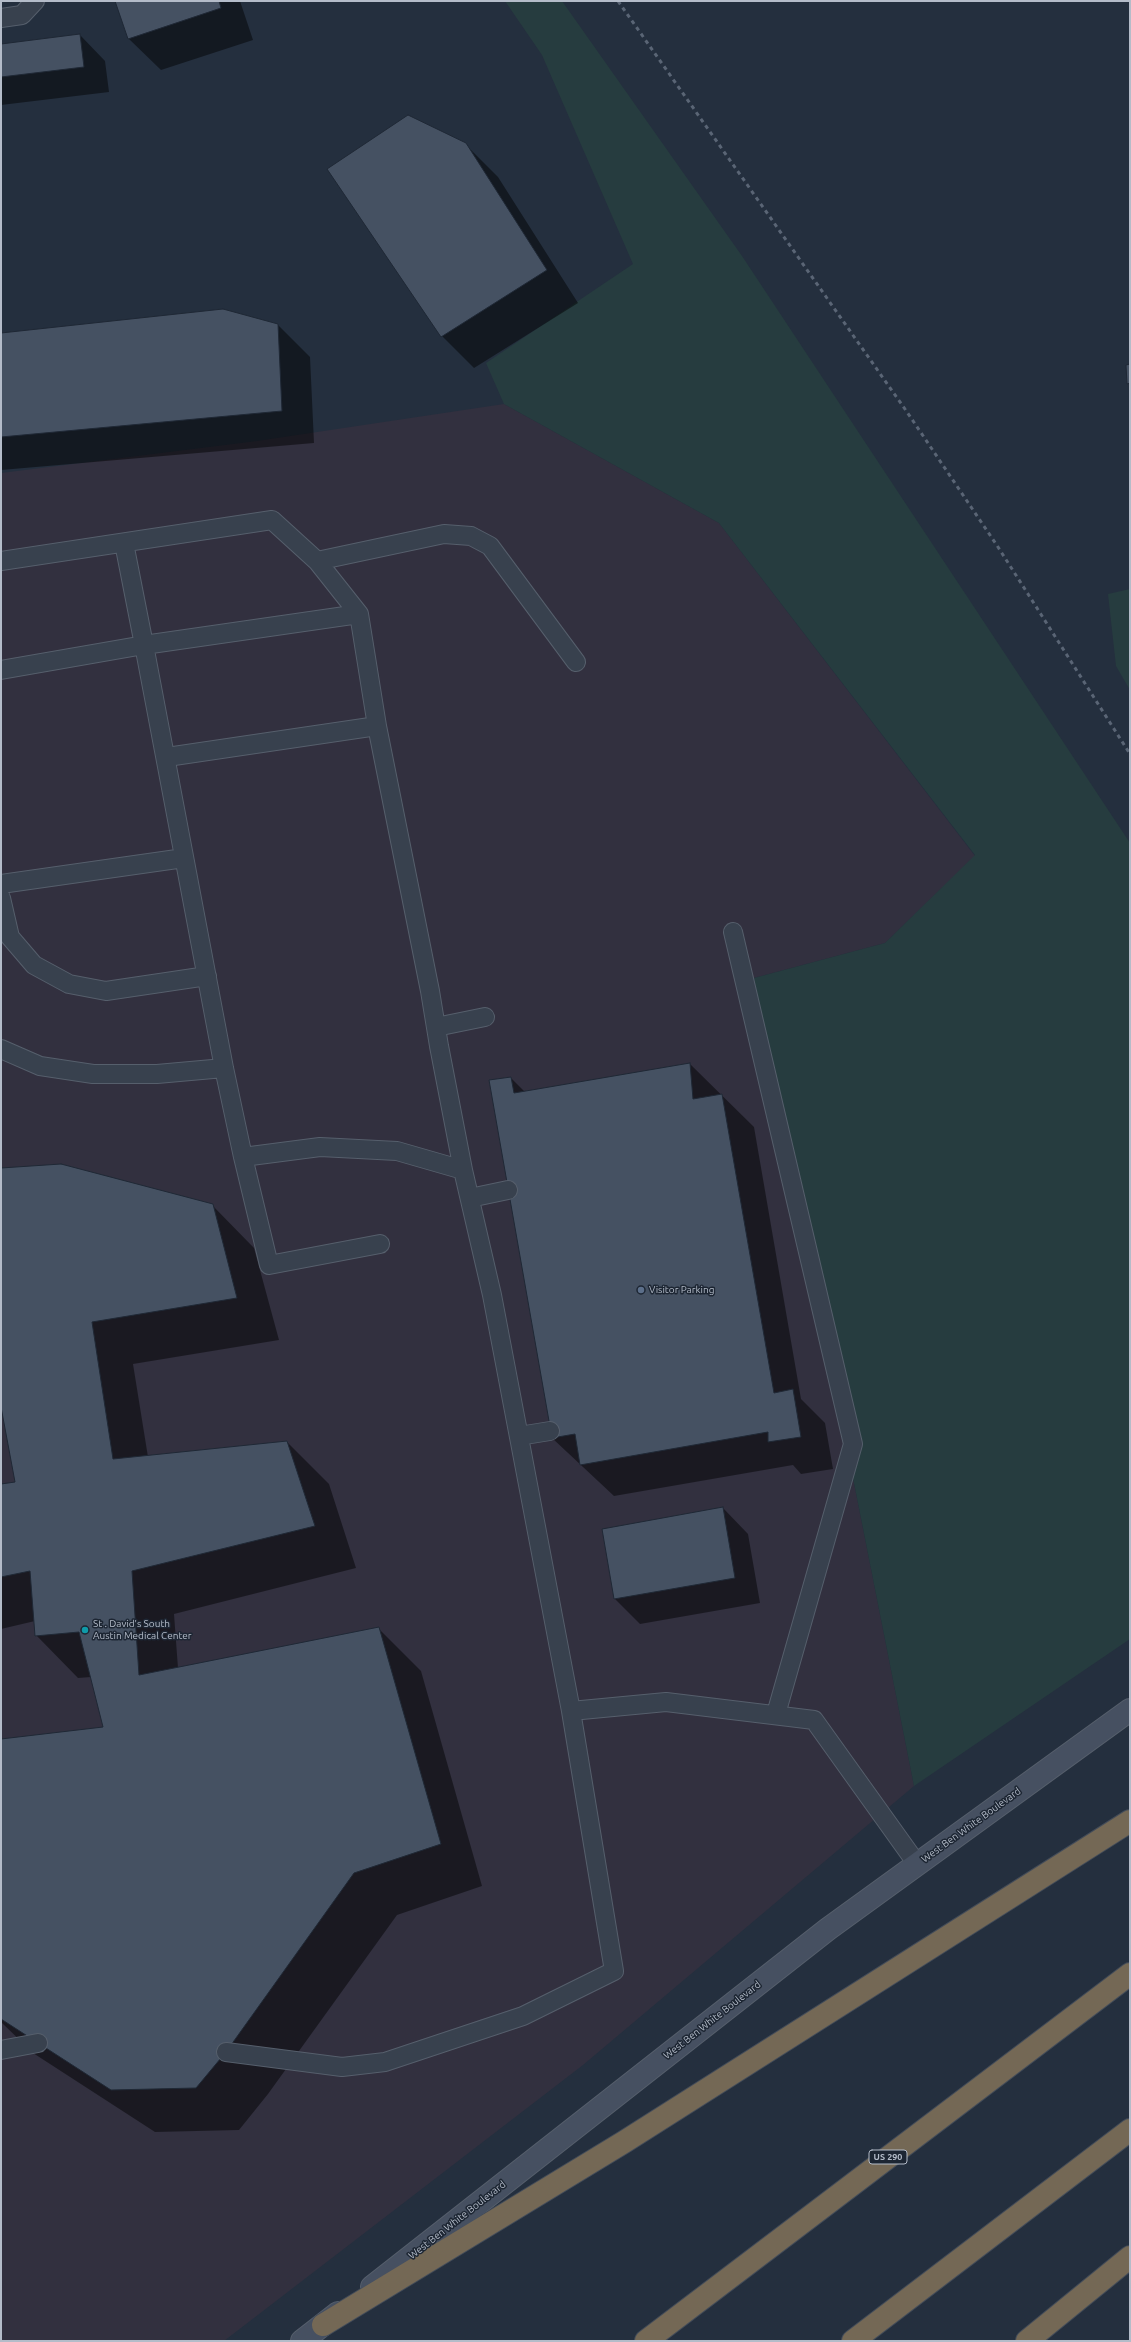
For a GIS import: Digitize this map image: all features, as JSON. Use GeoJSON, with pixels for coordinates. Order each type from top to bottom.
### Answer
{"type":"FeatureCollection","features":[{"type":"Feature","properties":{"kind":"highway"},"geometry":{"type":"LineString","coordinates":[[323,2325],[631,2137],[1130,1821]]}},
{"type":"Feature","properties":{"kind":"highway","name":"US 290"},"geometry":{"type":"LineString","coordinates":[[646,2341],[1130,1974]]}},
{"type":"Feature","properties":{"kind":"highway"},"geometry":{"type":"LineString","coordinates":[[854,2341],[1130,2130]]}},
{"type":"Feature","properties":{"kind":"highway"},"geometry":{"type":"LineString","coordinates":[[1027,2341],[1130,2257]]}},
{"type":"Feature","properties":{"kind":"main road","name":"West Ben White Boulevard"},"geometry":{"type":"LineString","coordinates":[[302,2341],[828,1929],[1130,1710]]}},
{"type":"Feature","properties":{"kind":"lane"},"geometry":{"type":"LineString","coordinates":[[1,18],[22,15],[35,1]]}},
{"type":"Feature","properties":{"kind":"lane"},"geometry":{"type":"LineString","coordinates":[[1,561],[272,520],[317,560],[358,614],[463,1170],[492,1295],[572,1711],[614,1971],[523,2016],[385,2062],[342,2067],[226,2052]]}},
{"type":"Feature","properties":{"kind":"lane"},"geometry":{"type":"LineString","coordinates":[[317,560],[444,534],[471,536],[490,546],[576,662]]}},
{"type":"Feature","properties":{"kind":"lane"},"geometry":{"type":"LineString","coordinates":[[124,543],[167,757],[184,858],[224,1068],[269,1265],[380,1244]]}},
{"type":"Feature","properties":{"kind":"lane"},"geometry":{"type":"LineString","coordinates":[[1,670],[144,645],[358,614]]}},
{"type":"Feature","properties":{"kind":"lane"},"geometry":{"type":"LineString","coordinates":[[167,757],[378,726]]}},
{"type":"Feature","properties":{"kind":"lane"},"geometry":{"type":"LineString","coordinates":[[1,884],[184,858]]}},
{"type":"Feature","properties":{"kind":"lane"},"geometry":{"type":"LineString","coordinates":[[1,898],[10,937],[34,966],[68,984],[106,991],[207,976]]}},
{"type":"Feature","properties":{"kind":"lane"},"geometry":{"type":"LineString","coordinates":[[733,932],[852,1444],[776,1714]]}},
{"type":"Feature","properties":{"kind":"lane"},"geometry":{"type":"LineString","coordinates":[[436,1027],[485,1017]]}},
{"type":"Feature","properties":{"kind":"lane"},"geometry":{"type":"LineString","coordinates":[[1,1049],[40,1066],[85,1072],[157,1074],[224,1068]]}},
{"type":"Feature","properties":{"kind":"lane"},"geometry":{"type":"LineString","coordinates":[[64,1083],[85,1072]]}},
{"type":"Feature","properties":{"kind":"lane"},"geometry":{"type":"LineString","coordinates":[[243,1156],[320,1147],[397,1151],[463,1170]]}},
{"type":"Feature","properties":{"kind":"lane"},"geometry":{"type":"LineString","coordinates":[[470,1198],[508,1190]]}},
{"type":"Feature","properties":{"kind":"lane"},"geometry":{"type":"LineString","coordinates":[[519,1436],[550,1431]]}},
{"type":"Feature","properties":{"kind":"lane"},"geometry":{"type":"LineString","coordinates":[[572,1711],[666,1702],[776,1714],[814,1720],[917,1864]]}},
{"type":"Feature","properties":{"kind":"lane"},"geometry":{"type":"LineString","coordinates":[[1,2050],[38,2043]]}},
{"type":"Feature","properties":{"kind":"shaded area"},"geometry":{"type":"Polygon","coordinates":[[[504,404],[719,523],[975,856],[885,943],[754,978],[914,1786],[583,2065],[224,2341],[2,2341],[1,473],[257,441],[504,404]]]}},
{"type":"Feature","properties":{"kind":"green space"},"geometry":{"type":"Polygon","coordinates":[[[505,1],[562,1],[742,256],[1130,843],[1130,1639],[914,1786],[754,978],[885,943],[975,855],[719,523],[504,404],[486,363],[633,264],[542,55],[505,1]]]}},
{"type":"Feature","properties":{"kind":"green space"},"geometry":{"type":"Polygon","coordinates":[[[1130,589],[1130,690],[1116,666],[1108,594],[1130,589]]]}},
{"type":"Feature","properties":{"kind":"building"},"geometry":{"type":"Polygon","coordinates":[[[115,1],[219,1],[221,8],[128,39],[115,1]]]}},
{"type":"Feature","properties":{"kind":"building"},"geometry":{"type":"Polygon","coordinates":[[[80,34],[84,67],[1,77],[1,44],[80,34]]]}},
{"type":"Feature","properties":{"kind":"building"},"geometry":{"type":"Polygon","coordinates":[[[408,115],[466,143],[547,270],[441,337],[327,169],[408,115]]]}},
{"type":"Feature","properties":{"kind":"building"},"geometry":{"type":"Polygon","coordinates":[[[223,309],[278,324],[282,411],[1,437],[1,333],[223,309]]]}},
{"type":"Feature","properties":{"kind":"building"},"geometry":{"type":"Polygon","coordinates":[[[1130,364],[1130,383],[1127,384],[1126,365],[1130,364]]]}},
{"type":"Feature","properties":{"kind":"building","name":"Visitor Parking"},"geometry":{"type":"Polygon","coordinates":[[[690,1063],[693,1099],[722,1094],[774,1393],[793,1389],[801,1437],[768,1442],[768,1432],[580,1465],[575,1434],[552,1438],[489,1080],[511,1077],[514,1093],[690,1063]]]}},
{"type":"Feature","properties":{"kind":"building","name":"St . David's South Austin Medical Center"},"geometry":{"type":"Polygon","coordinates":[[[61,1164],[213,1204],[237,1298],[92,1322],[113,1459],[287,1441],[315,1526],[132,1571],[139,1675],[379,1627],[441,1844],[354,1873],[226,2052],[196,2088],[111,2090],[1,2019],[1,1739],[103,1727],[79,1632],[35,1636],[30,1571],[1,1577],[1,1484],[15,1482],[1,1407],[1,1168],[61,1164]]]}},
{"type":"Feature","properties":{"kind":"building"},"geometry":{"type":"Polygon","coordinates":[[[723,1507],[735,1578],[614,1599],[602,1529],[723,1507]]]}},
{"type":"Feature","properties":{"kind":"railway"},"geometry":{"type":"LineString","coordinates":[[618,1],[907,412],[998,547],[1130,754]]}},
{"type":"Feature","properties":{"kind":"place","name":"Visitor Parking"},"geometry":{"type":"Point","coordinates":[641,1290]}},
{"type":"Feature","properties":{"kind":"place","name":"St . David's South Austin Medical Center"},"geometry":{"type":"Point","coordinates":[85,1630]}}]}
